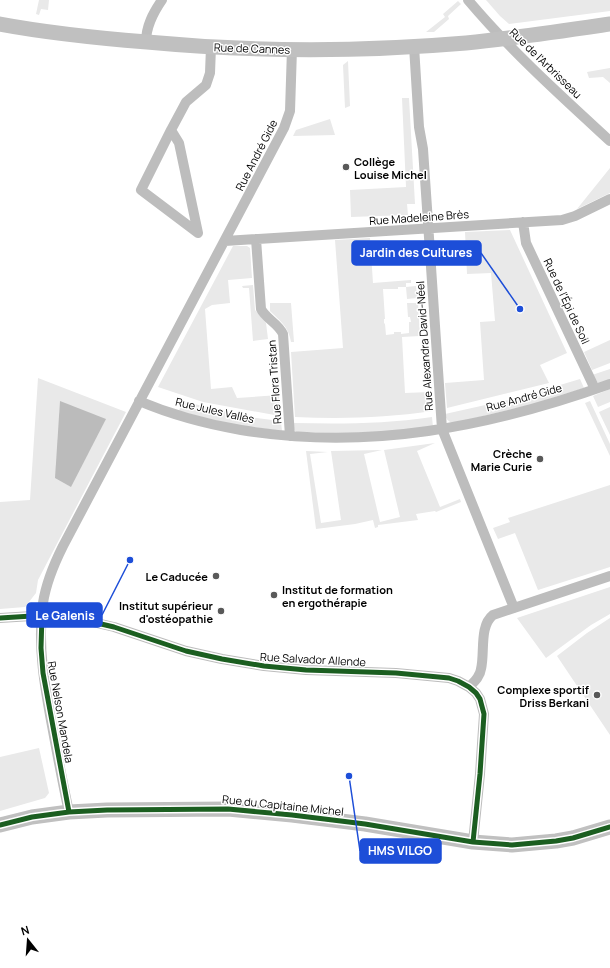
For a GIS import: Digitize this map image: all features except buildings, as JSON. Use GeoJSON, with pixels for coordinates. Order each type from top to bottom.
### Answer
{"type":"FeatureCollection","features":[{"type":"Feature","properties":{"kind":"main road","name":"Rue de Cannes"},"geometry":{"type":"LineString","coordinates":[[0,24],[96,38],[211,47],[292,49],[341,49],[414,46],[504,38],[610,24]]}},
{"type":"Feature","properties":{"kind":"main road","name":"Rue du Capitaine Michel"},"geometry":{"type":"LineString","coordinates":[[0,826],[32,817],[69,812],[107,810],[240,809],[365,824],[473,842],[498,844],[541,843],[572,838],[610,827]]}},
{"type":"Feature","properties":{"kind":"street"},"geometry":{"type":"LineString","coordinates":[[146,42],[146,33],[149,24],[162,0]]}},
{"type":"Feature","properties":{"kind":"street","name":"Rue de l'Arbrisseau"},"geometry":{"type":"LineString","coordinates":[[468,0],[532,68],[610,141]]}},
{"type":"Feature","properties":{"kind":"street","name":"Rue Alexandra David-Néel"},"geometry":{"type":"LineString","coordinates":[[414,46],[419,127],[423,148],[429,228],[442,429],[514,608]]}},
{"type":"Feature","properties":{"kind":"street"},"geometry":{"type":"LineString","coordinates":[[170,130],[179,143],[198,233],[141,190],[170,130],[186,102],[206,85],[210,73],[211,47]]}},
{"type":"Feature","properties":{"kind":"street","name":"Rue André Gide"},"geometry":{"type":"LineString","coordinates":[[139,401],[225,241],[287,121],[290,104],[292,49]]}},
{"type":"Feature","properties":{"kind":"street","name":"Rue Madeleine Brès"},"geometry":{"type":"LineString","coordinates":[[225,241],[567,219],[610,199]]}},
{"type":"Feature","properties":{"kind":"street","name":"Rue de l'Épi de Soil"},"geometry":{"type":"LineString","coordinates":[[523,222],[526,243],[595,389]]}},
{"type":"Feature","properties":{"kind":"street","name":"Rue Flora Tristan"},"geometry":{"type":"LineString","coordinates":[[256,239],[262,309],[265,315],[279,328],[283,334],[290,436]]}},
{"type":"Feature","properties":{"kind":"street","name":"Rue André Gide"},"geometry":{"type":"LineString","coordinates":[[442,429],[529,409],[610,384]]}},
{"type":"Feature","properties":{"kind":"street","name":"Rue Jules Vallès"},"geometry":{"type":"LineString","coordinates":[[139,401],[172,413],[211,424],[290,436],[370,438],[442,429]]}},
{"type":"Feature","properties":{"kind":"street","name":"Rue Nelson Mandela"},"geometry":{"type":"LineString","coordinates":[[69,812],[43,673],[41,648],[42,615],[46,589],[56,561],[139,401]]}},
{"type":"Feature","properties":{"kind":"street"},"geometry":{"type":"LineString","coordinates":[[473,842],[484,714],[480,699],[469,687],[478,677],[481,670],[487,620],[493,615],[610,576]]}},
{"type":"Feature","properties":{"kind":"street","name":"Rue Salvador Allende"},"geometry":{"type":"LineString","coordinates":[[0,618],[42,615],[65,617],[100,623],[186,651],[240,663],[281,668],[396,673],[458,681],[469,687]]}},
{"type":"Feature","properties":{"kind":"shaded area"},"geometry":{"type":"Polygon","coordinates":[[[39,0],[49,0],[48,10],[41,9],[39,15],[36,14],[39,0]]]}},
{"type":"Feature","properties":{"kind":"shaded area"},"geometry":{"type":"Polygon","coordinates":[[[486,0],[610,0],[610,11],[509,24],[486,0]]]}},
{"type":"Feature","properties":{"kind":"shaded area"},"geometry":{"type":"Polygon","coordinates":[[[458,1],[461,4],[448,16],[449,19],[434,32],[426,32],[445,17],[443,14],[458,1]]]}},
{"type":"Feature","properties":{"kind":"shaded area"},"geometry":{"type":"Polygon","coordinates":[[[348,61],[350,106],[345,108],[343,65],[348,61]]]}},
{"type":"Feature","properties":{"kind":"shaded area"},"geometry":{"type":"Polygon","coordinates":[[[610,68],[610,83],[603,77],[589,78],[587,72],[610,68]]]}},
{"type":"Feature","properties":{"kind":"shaded area"},"geometry":{"type":"Polygon","coordinates":[[[402,98],[409,98],[415,204],[407,204],[408,215],[351,217],[350,190],[406,187],[402,98]]]}},
{"type":"Feature","properties":{"kind":"shaded area"},"geometry":{"type":"Polygon","coordinates":[[[330,119],[335,135],[293,136],[296,130],[330,119]]]}},
{"type":"Feature","properties":{"kind":"shaded area"},"geometry":{"type":"Polygon","coordinates":[[[610,168],[610,193],[577,209],[610,168]]]}},
{"type":"Feature","properties":{"kind":"shaded area"},"geometry":{"type":"Polygon","coordinates":[[[510,230],[567,353],[540,365],[549,383],[447,408],[445,383],[484,380],[480,322],[495,321],[491,273],[467,274],[465,232],[510,230]]]}},
{"type":"Feature","properties":{"kind":"shaded area"},"geometry":{"type":"Polygon","coordinates":[[[370,238],[373,283],[411,280],[411,283],[406,283],[406,287],[398,287],[398,289],[383,289],[384,323],[386,335],[394,334],[394,332],[401,332],[401,334],[409,333],[409,322],[411,322],[410,317],[408,317],[407,303],[418,303],[420,336],[402,337],[405,393],[430,392],[432,411],[364,417],[295,417],[291,352],[343,348],[335,240],[370,238]]]}},
{"type":"Feature","properties":{"kind":"shaded area"},"geometry":{"type":"Polygon","coordinates":[[[233,246],[247,246],[250,248],[252,278],[228,280],[230,303],[212,305],[205,309],[211,389],[232,387],[237,398],[279,395],[280,416],[203,402],[158,387],[233,246]]]}},
{"type":"Feature","properties":{"kind":"shaded area"},"geometry":{"type":"Polygon","coordinates":[[[253,285],[255,310],[266,323],[268,339],[253,341],[249,288],[243,288],[242,286],[253,285]]]}},
{"type":"Feature","properties":{"kind":"shaded area"},"geometry":{"type":"Polygon","coordinates":[[[416,286],[417,298],[407,299],[406,287],[416,286]]]}},
{"type":"Feature","properties":{"kind":"shaded area"},"geometry":{"type":"Polygon","coordinates":[[[270,303],[291,303],[294,342],[291,342],[288,332],[281,321],[270,311],[270,303]]]}},
{"type":"Feature","properties":{"kind":"shaded area"},"geometry":{"type":"Polygon","coordinates":[[[610,340],[610,363],[592,370],[584,352],[610,340]]]}},
{"type":"Feature","properties":{"kind":"shaded area"},"geometry":{"type":"Polygon","coordinates":[[[610,369],[610,380],[598,383],[592,375],[610,369]]]}},
{"type":"Feature","properties":{"kind":"shaded area"},"geometry":{"type":"Polygon","coordinates":[[[38,378],[126,412],[38,580],[36,593],[25,607],[0,609],[0,502],[30,500],[38,378]]]}},
{"type":"Feature","properties":{"kind":"shaded area"},"geometry":{"type":"Polygon","coordinates":[[[580,379],[584,388],[530,405],[454,423],[449,421],[445,416],[445,414],[517,398],[580,379]]]}},
{"type":"Feature","properties":{"kind":"shaded area"},"geometry":{"type":"Polygon","coordinates":[[[610,389],[610,402],[598,407],[593,396],[610,389]]]}},
{"type":"Feature","properties":{"kind":"shaded area"},"geometry":{"type":"Polygon","coordinates":[[[60,401],[106,419],[71,487],[55,478],[60,401]]]}},
{"type":"Feature","properties":{"kind":"shaded area"},"geometry":{"type":"Polygon","coordinates":[[[182,401],[248,417],[281,421],[282,431],[229,424],[179,411],[182,401]]]}},
{"type":"Feature","properties":{"kind":"shaded area"},"geometry":{"type":"Polygon","coordinates":[[[590,401],[610,444],[610,456],[585,403],[590,401]]]}},
{"type":"Feature","properties":{"kind":"shaded area"},"geometry":{"type":"Polygon","coordinates":[[[610,407],[610,435],[599,412],[610,407]]]}},
{"type":"Feature","properties":{"kind":"shaded area"},"geometry":{"type":"Polygon","coordinates":[[[432,417],[433,427],[372,434],[296,432],[293,428],[293,423],[362,423],[432,417]]]}},
{"type":"Feature","properties":{"kind":"shaded area"},"geometry":{"type":"Polygon","coordinates":[[[435,443],[417,451],[440,507],[460,499],[461,502],[436,512],[416,514],[418,520],[378,525],[378,527],[375,528],[373,520],[316,529],[306,451],[328,452],[310,454],[321,523],[341,520],[331,451],[382,450],[364,454],[380,522],[400,517],[384,450],[435,443]]]}},
{"type":"Feature","properties":{"kind":"shaded area"},"geometry":{"type":"Polygon","coordinates":[[[610,485],[610,567],[538,590],[515,533],[498,539],[493,528],[510,522],[508,518],[610,485]]]}},
{"type":"Feature","properties":{"kind":"shaded area"},"geometry":{"type":"Polygon","coordinates":[[[610,587],[610,614],[591,625],[546,658],[517,618],[610,587]]]}},
{"type":"Feature","properties":{"kind":"shaded area","name":"Complexe sportif Driss Berkani"},"geometry":{"type":"Polygon","coordinates":[[[610,618],[610,735],[557,656],[587,633],[610,618]]]}},
{"type":"Feature","properties":{"kind":"shaded area"},"geometry":{"type":"Polygon","coordinates":[[[39,748],[49,793],[45,798],[0,811],[0,757],[39,748]]]}},
{"type":"Feature","properties":{"kind":"cycle path"},"geometry":{"type":"LineString","coordinates":[[42,615],[41,648],[43,673],[69,812]]}},
{"type":"Feature","properties":{"kind":"cycle path"},"geometry":{"type":"LineString","coordinates":[[0,618],[48,615],[84,620],[114,627],[186,651],[264,666],[306,670],[396,673],[449,678],[458,681],[476,693],[480,699],[484,714],[473,842]]}},
{"type":"Feature","properties":{"kind":"cycle path"},"geometry":{"type":"LineString","coordinates":[[0,825],[32,817],[69,812],[107,810],[228,809],[365,824],[473,842],[512,845],[573,838],[610,827]]}},
{"type":"Feature","properties":{"kind":"place","name":"Collège Louise Michel"},"geometry":{"type":"Point","coordinates":[346,167]}},
{"type":"Feature","properties":{"kind":"place","name":"Jardin des Cultures"},"geometry":{"type":"Point","coordinates":[520,309]}},
{"type":"Feature","properties":{"kind":"place","name":"Crèche Marie Curie"},"geometry":{"type":"Point","coordinates":[540,459]}},
{"type":"Feature","properties":{"kind":"place","name":"Le Galenis"},"geometry":{"type":"Point","coordinates":[130,560]}},
{"type":"Feature","properties":{"kind":"place","name":"Le Caducée"},"geometry":{"type":"Point","coordinates":[216,576]}},
{"type":"Feature","properties":{"kind":"place","name":"Institut de formation en ergothérapie"},"geometry":{"type":"Point","coordinates":[274,595]}},
{"type":"Feature","properties":{"kind":"place","name":"Institut supérieur d'ostéopathie"},"geometry":{"type":"Point","coordinates":[221,611]}},
{"type":"Feature","properties":{"kind":"place","name":"Complexe sportif Driss Berkani"},"geometry":{"type":"Point","coordinates":[597,695]}},
{"type":"Feature","properties":{"kind":"place","name":"HMS VILGO"},"geometry":{"type":"Point","coordinates":[349,776]}}]}
